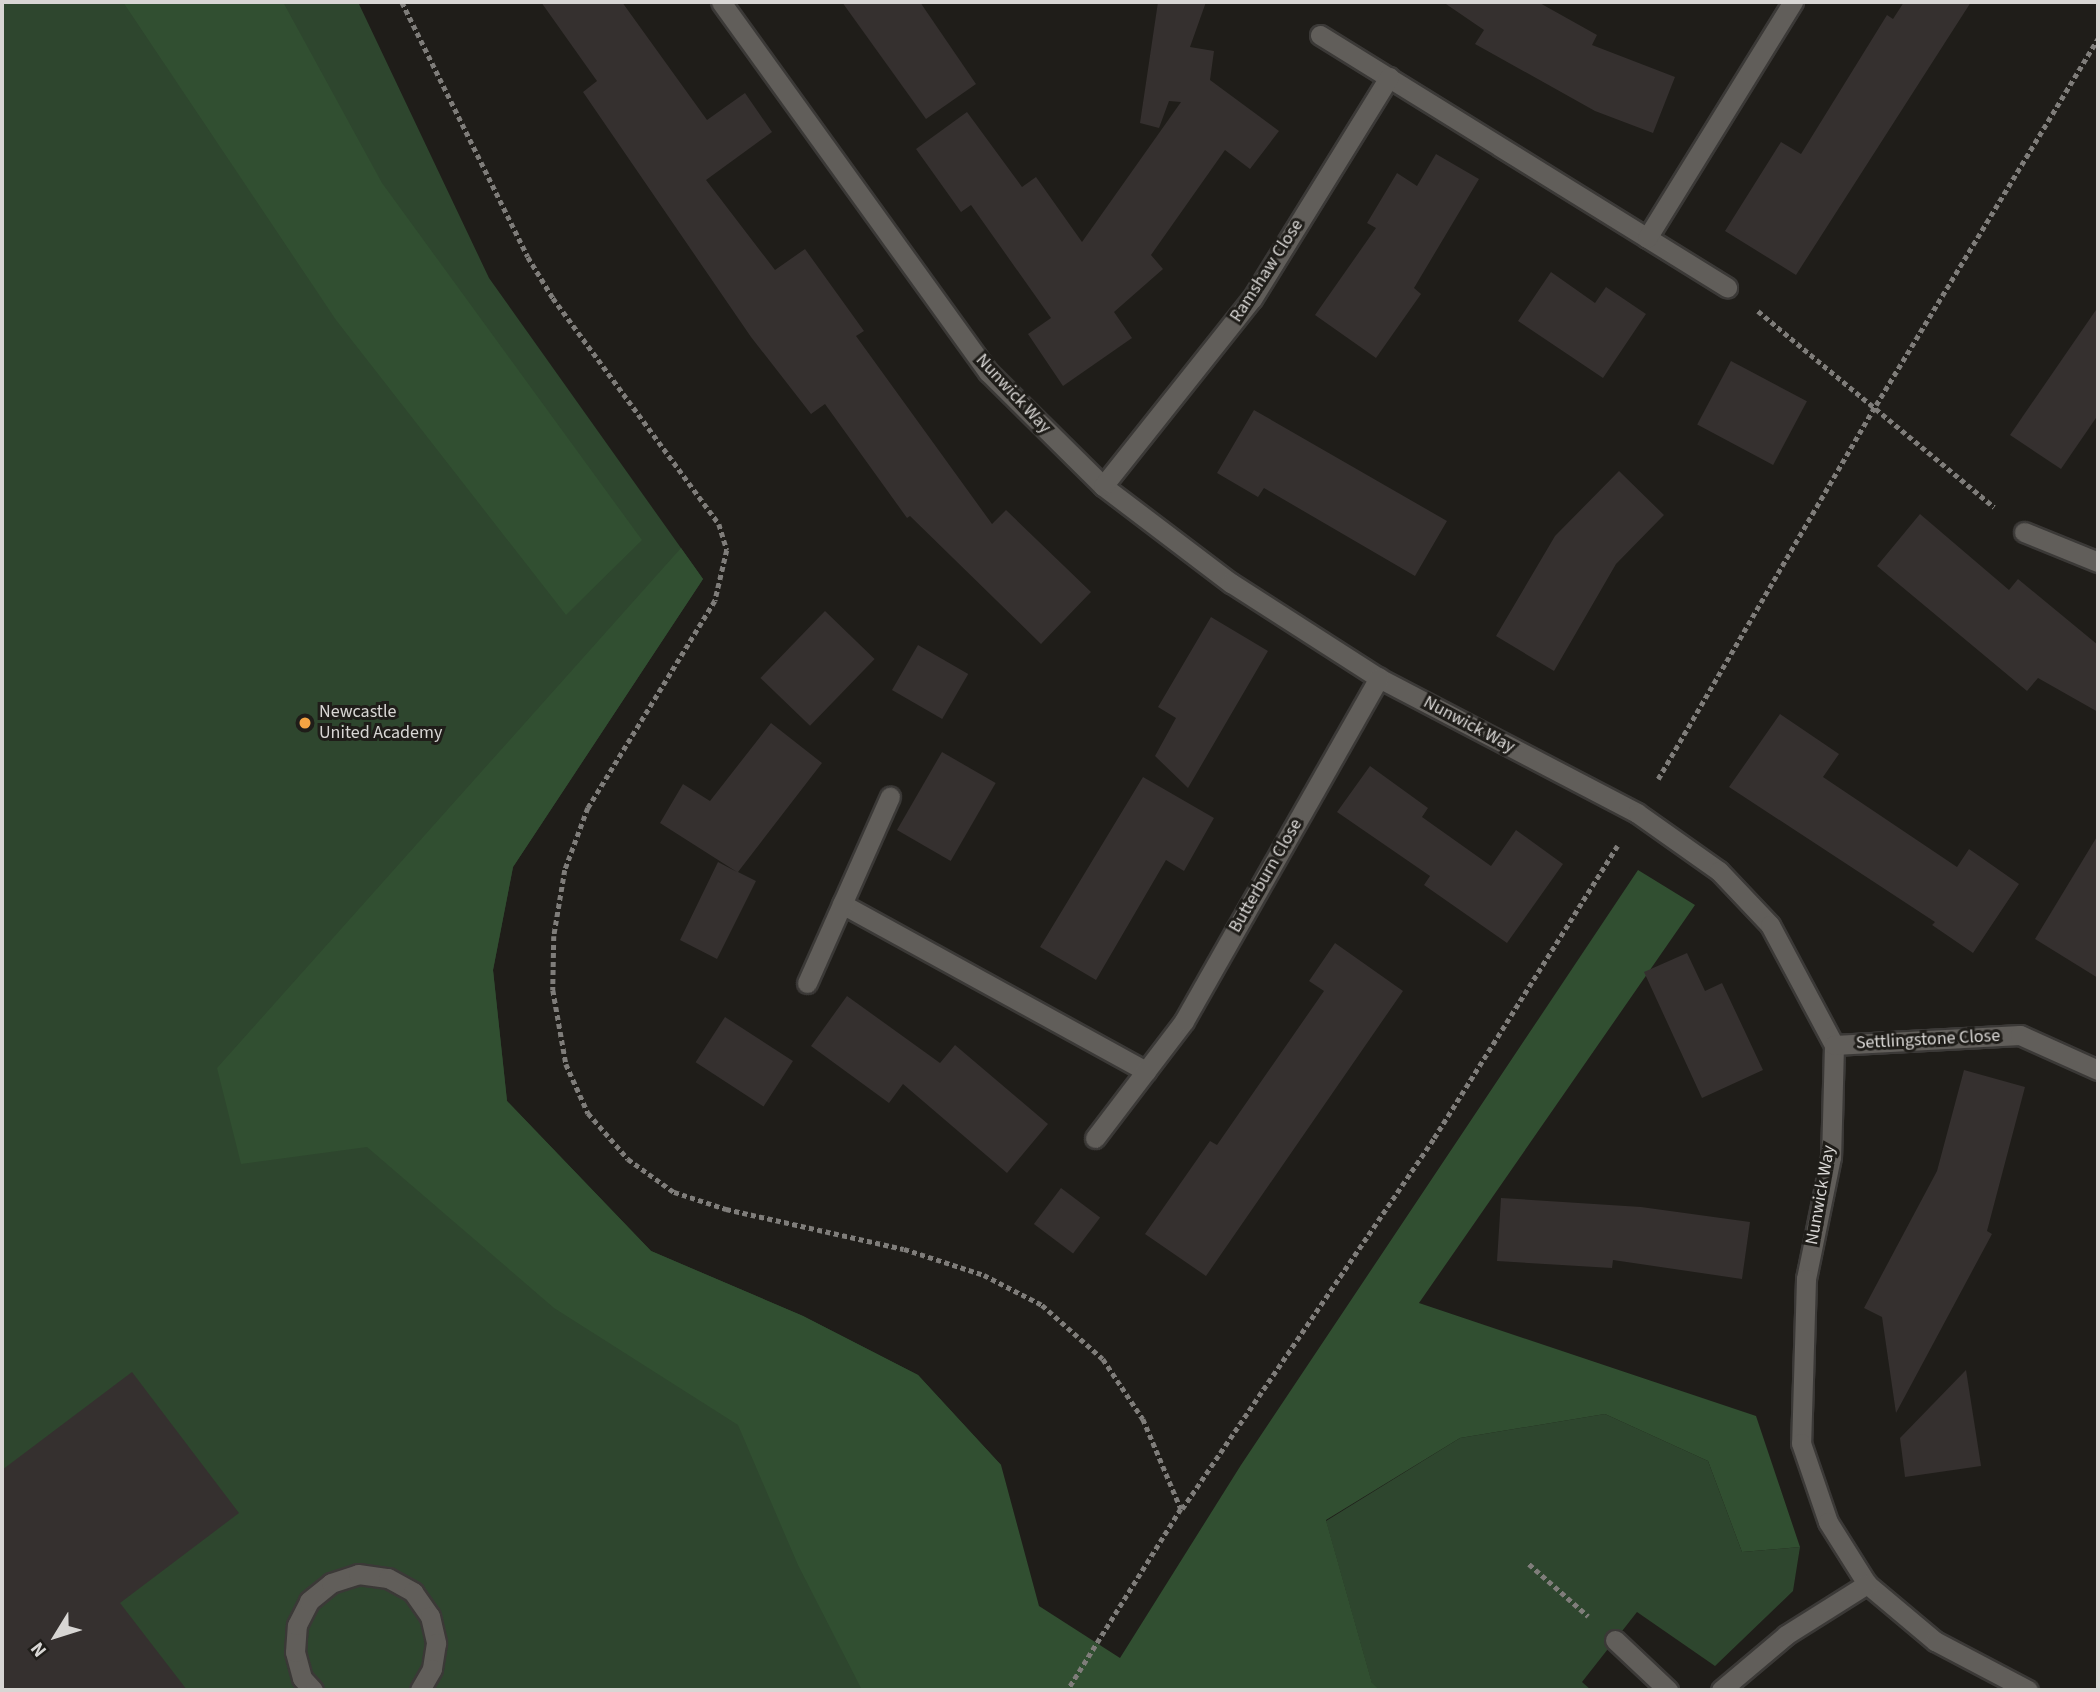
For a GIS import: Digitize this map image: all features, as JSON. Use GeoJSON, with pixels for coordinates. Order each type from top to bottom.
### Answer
{"type":"FeatureCollection","features":[{"type":"Feature","properties":{"kind":"street","name":"Nunwick Way"},"geometry":{"type":"LineString","coordinates":[[721,2],[988,372],[1103,486],[1231,583],[1379,678],[1637,813],[1719,871],[1770,925],[1834,1045],[1831,1157],[1806,1279],[1801,1443],[1828,1522],[1867,1584],[1935,1641],[2028,1690]]}},
{"type":"Feature","properties":{"kind":"street"},"geometry":{"type":"LineString","coordinates":[[1647,238],[1793,2]]}},
{"type":"Feature","properties":{"kind":"street"},"geometry":{"type":"LineString","coordinates":[[1320,35],[1727,287]]}},
{"type":"Feature","properties":{"kind":"street","name":"Ramshaw Close"},"geometry":{"type":"LineString","coordinates":[[1103,486],[1252,299],[1389,77]]}},
{"type":"Feature","properties":{"kind":"street"},"geometry":{"type":"LineString","coordinates":[[2024,532],[2098,562]]}},
{"type":"Feature","properties":{"kind":"street","name":"Butterburn Close"},"geometry":{"type":"LineString","coordinates":[[1095,1138],[1184,1021],[1379,678]]}},
{"type":"Feature","properties":{"kind":"street"},"geometry":{"type":"LineString","coordinates":[[807,983],[890,797]]}},
{"type":"Feature","properties":{"kind":"street"},"geometry":{"type":"LineString","coordinates":[[842,904],[1146,1071]]}},
{"type":"Feature","properties":{"kind":"street","name":"Settlingstone Close"},"geometry":{"type":"LineString","coordinates":[[1834,1045],[2020,1035],[2098,1070]]}},
{"type":"Feature","properties":{"kind":"street"},"geometry":{"type":"LineString","coordinates":[[313,1690],[302,1678],[295,1651],[297,1625],[309,1601],[331,1583],[358,1574],[388,1578],[413,1592],[430,1616],[436,1643],[432,1669],[425,1688]]}},
{"type":"Feature","properties":{"kind":"street"},"geometry":{"type":"LineString","coordinates":[[1721,1690],[1786,1635],[1867,1584]]}},
{"type":"Feature","properties":{"kind":"street"},"geometry":{"type":"LineString","coordinates":[[1615,1640],[1668,1690]]}},
{"type":"Feature","properties":{"kind":"path"},"geometry":{"type":"LineString","coordinates":[[402,2],[528,257],[719,524],[727,550],[715,600],[589,808],[565,870],[554,936],[553,990],[566,1064],[588,1114],[628,1159],[674,1192],[726,1209],[904,1249],[984,1275],[1042,1305],[1103,1359],[1143,1419],[1181,1509],[1068,1690]]}},
{"type":"Feature","properties":{"kind":"path"},"geometry":{"type":"LineString","coordinates":[[1727,287],[1876,405],[2024,532]]}},
{"type":"Feature","properties":{"kind":"path"},"geometry":{"type":"LineString","coordinates":[[1529,1564],[1615,1640]]}},
{"type":"Feature","properties":{"kind":"green space","name":"Newcastle United Academy"},"geometry":{"type":"Polygon","coordinates":[[[2,2],[358,2],[489,278],[703,579],[513,867],[493,970],[507,1101],[651,1251],[803,1316],[918,1375],[1001,1465],[994,1690],[2,1690],[2,2]]]}},
{"type":"Feature","properties":{"kind":"green space"},"geometry":{"type":"Polygon","coordinates":[[[123,2],[283,2],[382,183],[642,540],[566,615],[336,320],[123,2]]]}},
{"type":"Feature","properties":{"kind":"green space"},"geometry":{"type":"Polygon","coordinates":[[[681,548],[703,579],[513,867],[493,970],[507,1101],[651,1251],[803,1316],[918,1375],[1001,1465],[1039,1606],[1120,1658],[1241,1465],[1638,870],[1695,905],[1419,1303],[1756,1416],[1800,1547],[1742,1552],[1708,1461],[1605,1414],[1460,1438],[1326,1520],[1372,1683],[1380,1690],[862,1690],[798,1565],[738,1425],[554,1308],[367,1147],[241,1164],[217,1068],[681,548]]]}},
{"type":"Feature","properties":{"kind":"green space"},"geometry":{"type":"Polygon","coordinates":[[[1605,1414],[1708,1461],[1742,1552],[1800,1547],[1793,1591],[1715,1666],[1637,1612],[1582,1682],[1591,1690],[1380,1690],[1372,1684],[1326,1521],[1460,1438],[1605,1414]]]}},
{"type":"Feature","properties":{"kind":"building"},"geometry":{"type":"Polygon","coordinates":[[[541,2],[622,2],[707,120],[745,93],[772,132],[706,180],[775,270],[805,249],[864,331],[856,336],[992,524],[1006,510],[1091,592],[1041,644],[910,516],[907,518],[825,404],[811,414],[751,337],[583,92],[597,81],[541,2]]]}},
{"type":"Feature","properties":{"kind":"building"},"geometry":{"type":"Polygon","coordinates":[[[842,2],[920,2],[976,84],[926,119],[842,2]]]}},
{"type":"Feature","properties":{"kind":"building"},"geometry":{"type":"Polygon","coordinates":[[[1158,2],[1206,2],[1190,47],[1214,51],[1210,80],[1279,131],[1250,169],[1225,150],[1151,255],[1163,269],[1114,312],[1132,338],[1063,386],[1028,334],[1051,318],[971,205],[961,212],[916,149],[967,112],[1022,187],[1036,177],[1082,242],[1181,102],[1169,101],[1159,128],[1140,123],[1158,2]]]}},
{"type":"Feature","properties":{"kind":"building"},"geometry":{"type":"Polygon","coordinates":[[[1443,2],[1538,2],[1597,35],[1592,45],[1675,77],[1653,133],[1595,111],[1475,44],[1484,30],[1443,2]]]}},
{"type":"Feature","properties":{"kind":"building"},"geometry":{"type":"Polygon","coordinates":[[[1904,2],[1971,2],[1796,275],[1725,231],[1781,142],[1801,154],[1887,15],[1893,19],[1904,2]]]}},
{"type":"Feature","properties":{"kind":"building"},"geometry":{"type":"Polygon","coordinates":[[[1436,154],[1479,179],[1414,288],[1421,294],[1376,358],[1315,315],[1376,228],[1367,223],[1397,173],[1417,186],[1436,154]]]}},
{"type":"Feature","properties":{"kind":"building"},"geometry":{"type":"Polygon","coordinates":[[[1551,272],[1595,303],[1606,287],[1646,314],[1603,378],[1518,321],[1551,272]]]}},
{"type":"Feature","properties":{"kind":"building"},"geometry":{"type":"Polygon","coordinates":[[[2098,307],[2098,415],[2061,469],[2010,435],[2098,307]]]}},
{"type":"Feature","properties":{"kind":"building"},"geometry":{"type":"Polygon","coordinates":[[[1731,361],[1807,401],[1773,465],[1697,425],[1731,361]]]}},
{"type":"Feature","properties":{"kind":"building"},"geometry":{"type":"Polygon","coordinates":[[[1254,410],[1447,521],[1415,576],[1264,488],[1258,497],[1217,473],[1254,410]]]}},
{"type":"Feature","properties":{"kind":"building"},"geometry":{"type":"Polygon","coordinates":[[[1619,471],[1664,515],[1616,564],[1554,671],[1496,636],[1555,536],[1619,471]]]}},
{"type":"Feature","properties":{"kind":"building"},"geometry":{"type":"Polygon","coordinates":[[[1920,514],[2009,590],[2018,579],[2098,645],[2098,712],[2038,678],[2027,691],[1877,566],[1920,514]]]}},
{"type":"Feature","properties":{"kind":"building"},"geometry":{"type":"Polygon","coordinates":[[[825,611],[875,659],[810,726],[760,678],[825,611]]]}},
{"type":"Feature","properties":{"kind":"building"},"geometry":{"type":"Polygon","coordinates":[[[1211,617],[1268,651],[1188,788],[1155,756],[1176,718],[1158,707],[1211,617]]]}},
{"type":"Feature","properties":{"kind":"building"},"geometry":{"type":"Polygon","coordinates":[[[918,645],[968,674],[942,719],[892,690],[918,645]]]}},
{"type":"Feature","properties":{"kind":"building"},"geometry":{"type":"Polygon","coordinates":[[[1780,714],[1839,754],[1823,777],[1957,867],[1969,849],[2019,884],[1973,953],[1932,925],[1935,922],[1729,787],[1780,714]]]}},
{"type":"Feature","properties":{"kind":"building"},"geometry":{"type":"Polygon","coordinates":[[[771,723],[822,763],[738,872],[756,881],[717,959],[680,940],[718,862],[737,872],[660,823],[683,784],[710,801],[771,723]]]}},
{"type":"Feature","properties":{"kind":"building"},"geometry":{"type":"Polygon","coordinates":[[[942,752],[996,783],[951,861],[897,830],[942,752]]]}},
{"type":"Feature","properties":{"kind":"building"},"geometry":{"type":"Polygon","coordinates":[[[1370,766],[1428,808],[1422,817],[1491,866],[1516,830],[1563,864],[1507,943],[1424,885],[1430,876],[1337,812],[1370,766]]]}},
{"type":"Feature","properties":{"kind":"building"},"geometry":{"type":"Polygon","coordinates":[[[1143,777],[1214,818],[1184,871],[1166,860],[1096,980],[1040,947],[1143,777]]]}},
{"type":"Feature","properties":{"kind":"building"},"geometry":{"type":"Polygon","coordinates":[[[2098,835],[2098,978],[2035,939],[2098,835]]]}},
{"type":"Feature","properties":{"kind":"building"},"geometry":{"type":"Polygon","coordinates":[[[1335,943],[1403,991],[1206,1276],[1145,1234],[1210,1141],[1217,1145],[1324,991],[1309,981],[1335,943]]]}},
{"type":"Feature","properties":{"kind":"building"},"geometry":{"type":"Polygon","coordinates":[[[1687,953],[1705,991],[1722,983],[1763,1070],[1702,1098],[1644,972],[1687,953]]]}},
{"type":"Feature","properties":{"kind":"building"},"geometry":{"type":"Polygon","coordinates":[[[847,996],[940,1063],[955,1045],[1048,1124],[1007,1173],[903,1084],[889,1103],[811,1046],[847,996]]]}},
{"type":"Feature","properties":{"kind":"building"},"geometry":{"type":"Polygon","coordinates":[[[725,1017],[793,1061],[764,1106],[696,1062],[725,1017]]]}},
{"type":"Feature","properties":{"kind":"building"},"geometry":{"type":"Polygon","coordinates":[[[1964,1070],[2025,1087],[1987,1231],[1992,1234],[1896,1413],[1882,1317],[1864,1308],[1937,1171],[1964,1070]]]}},
{"type":"Feature","properties":{"kind":"building"},"geometry":{"type":"Polygon","coordinates":[[[1061,1188],[1100,1217],[1073,1253],[1034,1224],[1061,1188]]]}},
{"type":"Feature","properties":{"kind":"building"},"geometry":{"type":"Polygon","coordinates":[[[1501,1198],[1641,1207],[1750,1222],[1742,1279],[1613,1260],[1612,1268],[1497,1261],[1501,1198]]]}},
{"type":"Feature","properties":{"kind":"building"},"geometry":{"type":"Polygon","coordinates":[[[1966,1370],[1981,1466],[1905,1477],[1900,1438],[1966,1370]]]}},
{"type":"Feature","properties":{"kind":"building"},"geometry":{"type":"Polygon","coordinates":[[[132,1372],[239,1513],[120,1603],[187,1690],[2,1690],[2,1470],[132,1372]]]}},
{"type":"Feature","properties":{"kind":"place","name":"Newcastle United Academy"},"geometry":{"type":"Point","coordinates":[305,723]}}]}
